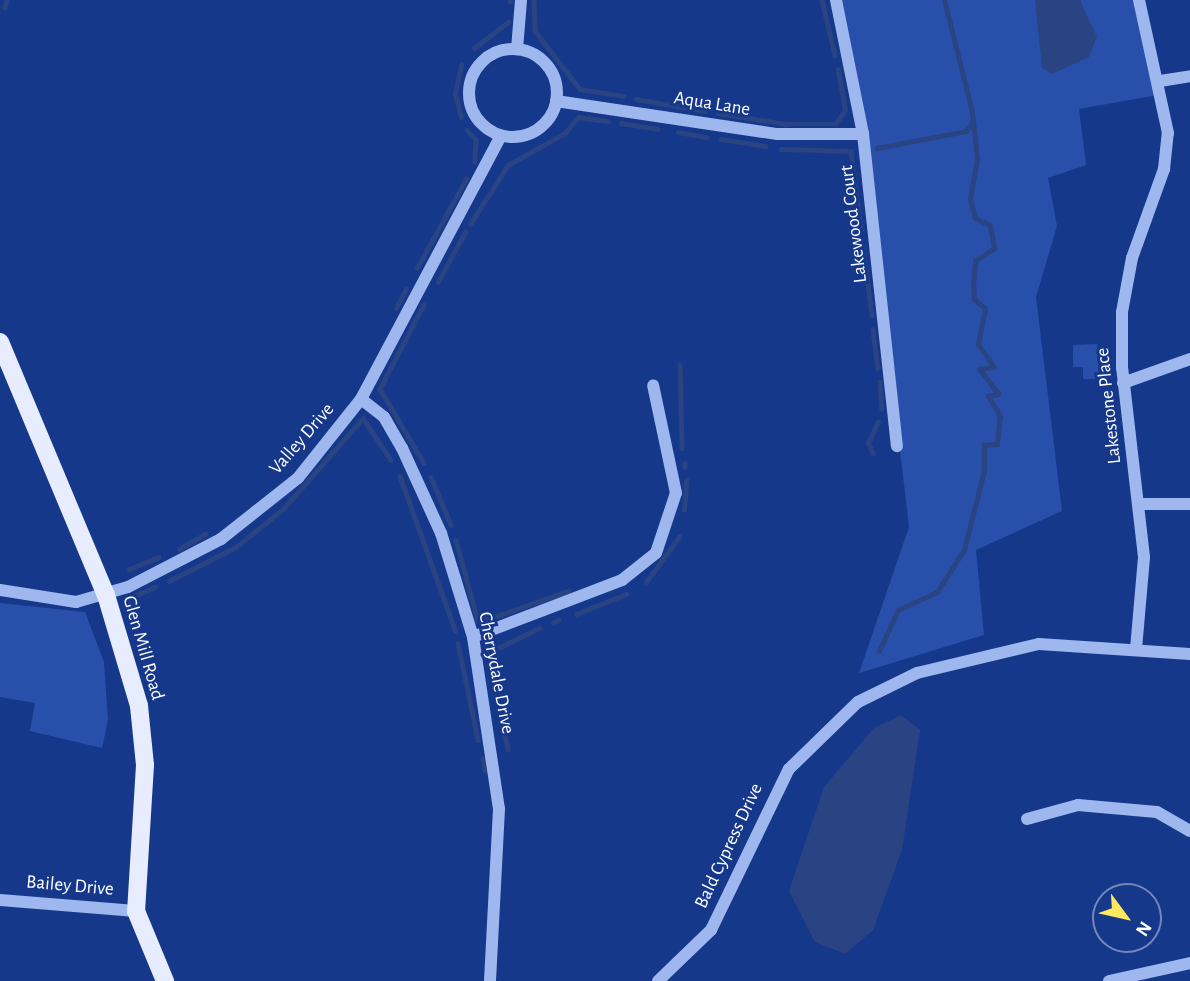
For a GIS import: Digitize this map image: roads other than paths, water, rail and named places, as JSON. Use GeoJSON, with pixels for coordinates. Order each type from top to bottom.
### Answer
{"type":"FeatureCollection","features":[{"type":"Feature","properties":{"kind":"main road","name":"Glen Mill Road"},"geometry":{"type":"LineString","coordinates":[[0,342],[106,595],[144,740],[136,911],[165,981]]}},
{"type":"Feature","properties":{"kind":"street"},"geometry":{"type":"LineString","coordinates":[[517,49],[521,0]]}},
{"type":"Feature","properties":{"kind":"street","name":"Lakewood Court"},"geometry":{"type":"LineString","coordinates":[[836,0],[863,134],[897,446]]}},
{"type":"Feature","properties":{"kind":"street","name":"Lakestone Place"},"geometry":{"type":"LineString","coordinates":[[1136,649],[1141,504],[1124,383],[1126,287],[1164,169],[1168,133],[1160,81],[1139,0]]}},
{"type":"Feature","properties":{"kind":"street"},"geometry":{"type":"LineString","coordinates":[[517,49],[552,72],[556,101],[530,134],[501,136],[471,107],[471,78],[489,56],[517,49]]}},
{"type":"Feature","properties":{"kind":"street"},"geometry":{"type":"LineString","coordinates":[[1160,81],[1190,76]]}},
{"type":"Feature","properties":{"kind":"street","name":"Aqua Lane"},"geometry":{"type":"LineString","coordinates":[[556,101],[779,134],[863,134]]}},
{"type":"Feature","properties":{"kind":"street","name":"Valley Drive"},"geometry":{"type":"LineString","coordinates":[[0,590],[76,602],[106,595],[175,565],[261,510],[298,478],[361,399],[501,136]]}},
{"type":"Feature","properties":{"kind":"street"},"geometry":{"type":"LineString","coordinates":[[1124,383],[1190,359]]}},
{"type":"Feature","properties":{"kind":"street"},"geometry":{"type":"LineString","coordinates":[[473,637],[622,580],[656,553],[676,493],[653,385]]}},
{"type":"Feature","properties":{"kind":"street","name":"Cherrydale Drive"},"geometry":{"type":"LineString","coordinates":[[361,399],[384,417],[402,448],[440,533],[473,637],[499,809],[490,981]]}},
{"type":"Feature","properties":{"kind":"street"},"geometry":{"type":"LineString","coordinates":[[1141,504],[1190,504]]}},
{"type":"Feature","properties":{"kind":"street","name":"Bald Cypress Drive"},"geometry":{"type":"LineString","coordinates":[[659,981],[711,930],[789,769],[858,702],[917,673],[1016,648],[1136,649],[1190,654]]}},
{"type":"Feature","properties":{"kind":"street"},"geometry":{"type":"LineString","coordinates":[[1027,819],[1078,805],[1157,812],[1190,831]]}},
{"type":"Feature","properties":{"kind":"street","name":"Bailey Drive"},"geometry":{"type":"LineString","coordinates":[[0,900],[136,911]]}},
{"type":"Feature","properties":{"kind":"street"},"geometry":{"type":"LineString","coordinates":[[1109,981],[1190,963]]}},
{"type":"Feature","properties":{"kind":"waterway"},"geometry":{"type":"LineString","coordinates":[[4,8],[7,0]]}},
{"type":"Feature","properties":{"kind":"waterway"},"geometry":{"type":"LineString","coordinates":[[534,0],[535,31],[580,89],[623,96]]}},
{"type":"Feature","properties":{"kind":"waterway"},"geometry":{"type":"LineString","coordinates":[[822,0],[835,55]]}},
{"type":"Feature","properties":{"kind":"waterway"},"geometry":{"type":"LineString","coordinates":[[879,651],[898,610],[937,592],[964,550],[984,471],[984,445],[997,444],[1000,416],[988,396],[998,394],[979,369],[994,367],[978,345],[985,309],[974,299],[973,285],[975,261],[994,248],[990,226],[975,218],[970,199],[977,159],[972,112],[944,0]]}},
{"type":"Feature","properties":{"kind":"waterway"},"geometry":{"type":"LineString","coordinates":[[474,48],[508,22]]}},
{"type":"Feature","properties":{"kind":"waterway"},"geometry":{"type":"LineString","coordinates":[[461,65],[455,94],[461,118]]}},
{"type":"Feature","properties":{"kind":"waterway"},"geometry":{"type":"LineString","coordinates":[[718,113],[786,124],[835,124],[845,110],[838,70]]}},
{"type":"Feature","properties":{"kind":"waterway"},"geometry":{"type":"LineString","coordinates":[[636,99],[705,111]]}},
{"type":"Feature","properties":{"kind":"waterway"},"geometry":{"type":"LineString","coordinates":[[470,224],[508,165],[565,133],[578,117],[608,121]]}},
{"type":"Feature","properties":{"kind":"waterway"},"geometry":{"type":"LineString","coordinates":[[621,123],[658,129]]}},
{"type":"Feature","properties":{"kind":"waterway"},"geometry":{"type":"LineString","coordinates":[[877,148],[966,131],[972,123]]}},
{"type":"Feature","properties":{"kind":"waterway"},"geometry":{"type":"LineString","coordinates":[[467,130],[476,140],[475,162]]}},
{"type":"Feature","properties":{"kind":"waterway"},"geometry":{"type":"LineString","coordinates":[[678,132],[707,137]]}},
{"type":"Feature","properties":{"kind":"waterway"},"geometry":{"type":"LineString","coordinates":[[721,139],[765,146]]}},
{"type":"Feature","properties":{"kind":"waterway"},"geometry":{"type":"LineString","coordinates":[[781,149],[851,151],[861,230]]}},
{"type":"Feature","properties":{"kind":"waterway"},"geometry":{"type":"LineString","coordinates":[[417,268],[466,179]]}},
{"type":"Feature","properties":{"kind":"waterway"},"geometry":{"type":"LineString","coordinates":[[438,282],[465,232]]}},
{"type":"Feature","properties":{"kind":"waterway"},"geometry":{"type":"LineString","coordinates":[[863,245],[872,315]]}},
{"type":"Feature","properties":{"kind":"waterway"},"geometry":{"type":"LineString","coordinates":[[396,308],[406,289]]}},
{"type":"Feature","properties":{"kind":"waterway"},"geometry":{"type":"LineString","coordinates":[[424,305],[380,389],[424,463]]}},
{"type":"Feature","properties":{"kind":"waterway"},"geometry":{"type":"LineString","coordinates":[[873,329],[878,368]]}},
{"type":"Feature","properties":{"kind":"waterway"},"geometry":{"type":"LineString","coordinates":[[680,365],[682,448]]}},
{"type":"Feature","properties":{"kind":"waterway"},"geometry":{"type":"LineString","coordinates":[[880,382],[882,409]]}},
{"type":"Feature","properties":{"kind":"waterway"},"geometry":{"type":"LineString","coordinates":[[169,581],[236,547],[283,509],[363,418],[391,460]]}},
{"type":"Feature","properties":{"kind":"waterway"},"geometry":{"type":"LineString","coordinates":[[873,454],[868,443],[878,422]]}},
{"type":"Feature","properties":{"kind":"waterway"},"geometry":{"type":"LineString","coordinates":[[400,476],[455,630]]}},
{"type":"Feature","properties":{"kind":"waterway"},"geometry":{"type":"LineString","coordinates":[[431,477],[451,525]]}},
{"type":"Feature","properties":{"kind":"waterway"},"geometry":{"type":"LineString","coordinates":[[684,510],[686,480]]}},
{"type":"Feature","properties":{"kind":"waterway"},"geometry":{"type":"LineString","coordinates":[[179,549],[205,534]]}},
{"type":"Feature","properties":{"kind":"waterway"},"geometry":{"type":"LineString","coordinates":[[646,582],[679,537]]}},
{"type":"Feature","properties":{"kind":"waterway"},"geometry":{"type":"LineString","coordinates":[[456,540],[478,621]]}},
{"type":"Feature","properties":{"kind":"waterway"},"geometry":{"type":"LineString","coordinates":[[129,569],[159,557]]}},
{"type":"Feature","properties":{"kind":"waterway"},"geometry":{"type":"LineString","coordinates":[[135,635],[130,598],[155,587]]}},
{"type":"Feature","properties":{"kind":"waterway"},"geometry":{"type":"LineString","coordinates":[[476,614],[491,618],[568,591]]}},
{"type":"Feature","properties":{"kind":"waterway"},"geometry":{"type":"LineString","coordinates":[[576,614],[626,594]]}},
{"type":"Feature","properties":{"kind":"waterway"},"geometry":{"type":"LineString","coordinates":[[553,623],[558,620]]}},
{"type":"Feature","properties":{"kind":"waterway"},"geometry":{"type":"LineString","coordinates":[[498,705],[488,653],[539,628]]}},
{"type":"Feature","properties":{"kind":"waterway"},"geometry":{"type":"LineString","coordinates":[[458,643],[478,740]]}},
{"type":"Feature","properties":{"kind":"waterway"},"geometry":{"type":"LineString","coordinates":[[502,720],[508,749]]}},
{"type":"Feature","properties":{"kind":"waterway"},"geometry":{"type":"LineString","coordinates":[[483,758],[485,770]]}}]}
